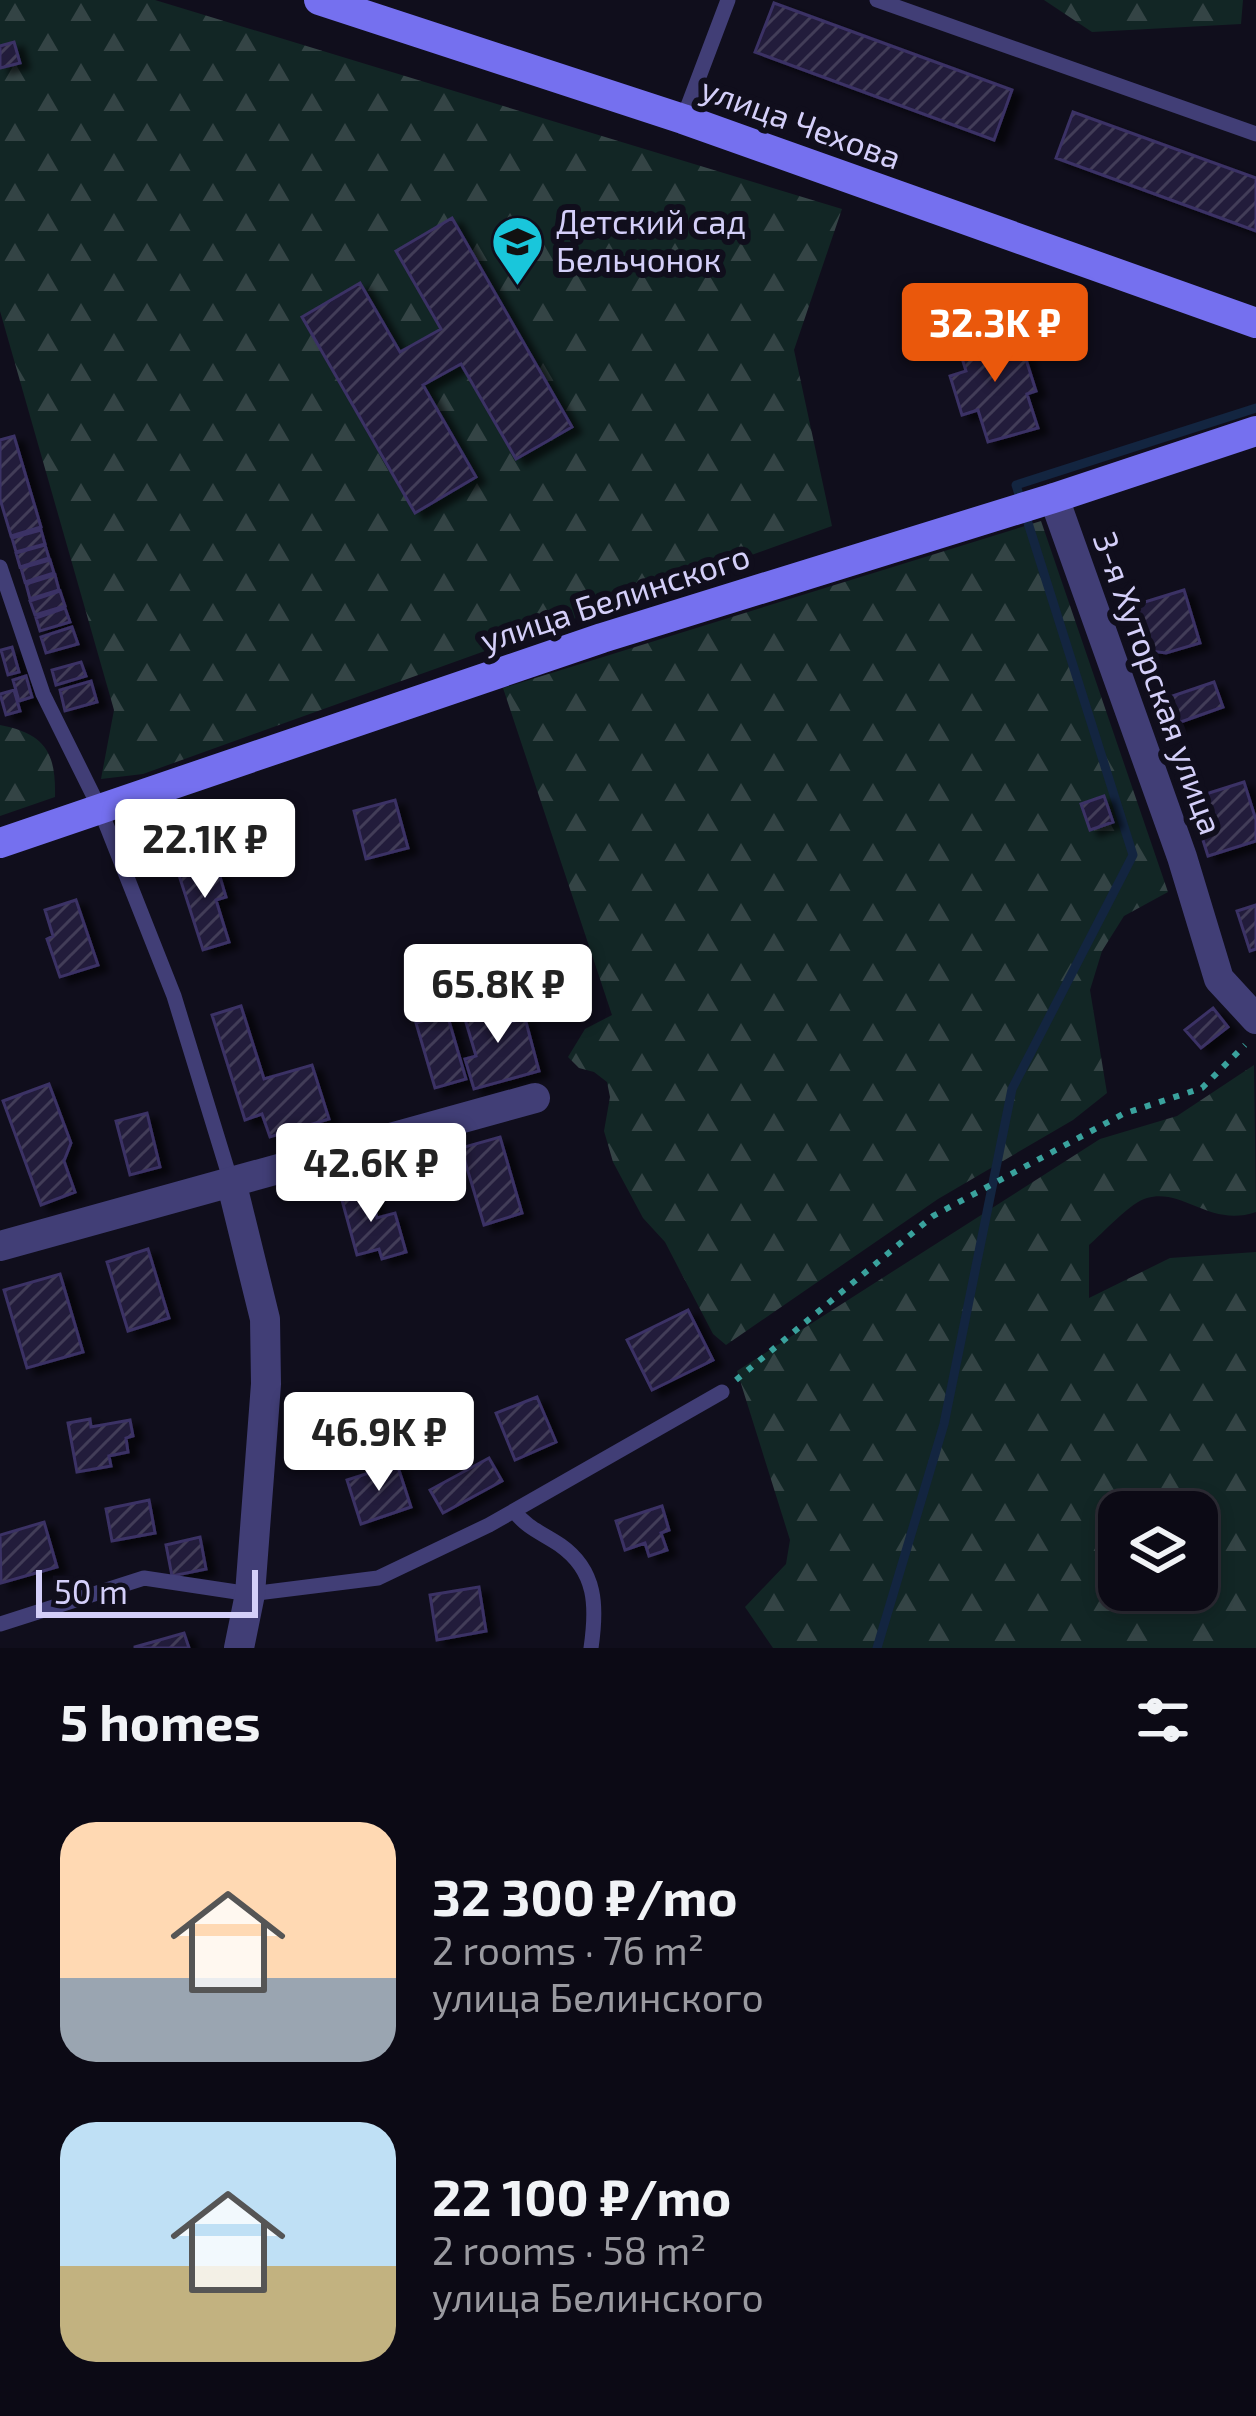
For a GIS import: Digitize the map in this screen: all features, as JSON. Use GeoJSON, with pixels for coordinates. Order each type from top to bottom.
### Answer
{"type":"FeatureCollection","features":[{"type":"Feature","properties":{"kind":"street","name":"улица Чехова"},"geometry":{"type":"LineString","coordinates":[[319,0],[683,119],[1256,322]]}},
{"type":"Feature","properties":{"kind":"street","name":"улица Белинского"},"geometry":{"type":"LineString","coordinates":[[0,843],[602,638],[1256,431]]}},
{"type":"Feature","properties":{"kind":"street","name":"3-я Хуторская улица"},"geometry":{"type":"LineString","coordinates":[[1054,498],[1182,856],[1219,979],[1256,1019]]}},
{"type":"Feature","properties":{"kind":"street"},"geometry":{"type":"LineString","coordinates":[[0,1246],[535,1098]]}},
{"type":"Feature","properties":{"kind":"street"},"geometry":{"type":"LineString","coordinates":[[232,1185],[265,1319],[266,1384],[250,1594],[239,1648]]}},
{"type":"Feature","properties":{"kind":"lane"},"geometry":{"type":"LineString","coordinates":[[683,119],[728,0]]}},
{"type":"Feature","properties":{"kind":"lane"},"geometry":{"type":"LineString","coordinates":[[877,0],[1256,134]]}},
{"type":"Feature","properties":{"kind":"lane"},"geometry":{"type":"LineString","coordinates":[[0,567],[7,619],[100,808],[174,996],[232,1185]]}},
{"type":"Feature","properties":{"kind":"lane"},"geometry":{"type":"LineString","coordinates":[[0,1624],[144,1578],[250,1594],[378,1578],[514,1511],[722,1392]]}},
{"type":"Feature","properties":{"kind":"lane"},"geometry":{"type":"LineString","coordinates":[[514,1511],[527,1527],[564,1547],[588,1574],[594,1594],[591,1648]]}},
{"type":"Feature","properties":{"kind":"path"},"geometry":{"type":"LineString","coordinates":[[722,1392],[933,1216],[1123,1114],[1202,1088],[1256,1034]]}},
{"type":"Feature","properties":{"kind":"green space"},"geometry":{"type":"Polygon","coordinates":[[[0,0],[155,0],[842,209],[794,350],[832,526],[143,774],[101,779],[114,710],[0,311],[0,0]]]}},
{"type":"Feature","properties":{"kind":"green space"},"geometry":{"type":"Polygon","coordinates":[[[1044,0],[1243,0],[1241,24],[1092,32],[1044,0]]]}},
{"type":"Feature","properties":{"kind":"green space"},"geometry":{"type":"Polygon","coordinates":[[[1041,521],[1168,892],[1124,916],[1102,951],[1090,990],[1107,1093],[1073,1120],[938,1199],[726,1345],[713,1334],[665,1242],[643,1218],[613,1162],[604,1131],[610,1097],[607,1082],[568,1057],[585,1029],[612,1015],[503,688],[1041,521]]]}},
{"type":"Feature","properties":{"kind":"green space"},"geometry":{"type":"Polygon","coordinates":[[[0,725],[28,734],[45,748],[53,768],[55,797],[0,816],[0,725]]]}},
{"type":"Feature","properties":{"kind":"green space"},"geometry":{"type":"Polygon","coordinates":[[[1254,1065],[1256,1212],[1225,1215],[1173,1198],[1141,1200],[1089,1245],[1089,1298],[1170,1258],[1256,1252],[1256,1648],[773,1648],[745,1607],[786,1564],[790,1540],[737,1371],[1100,1139],[1177,1116],[1254,1065]]]}},
{"type":"Feature","properties":{"kind":"building"},"geometry":{"type":"Polygon","coordinates":[[[774,3],[1012,90],[994,140],[755,52],[774,3]]]}},
{"type":"Feature","properties":{"kind":"building"},"geometry":{"type":"Polygon","coordinates":[[[14,42],[20,63],[0,68],[0,46],[14,42]]]}},
{"type":"Feature","properties":{"kind":"building"},"geometry":{"type":"Polygon","coordinates":[[[1073,112],[1256,178],[1256,231],[1056,158],[1073,112]]]}},
{"type":"Feature","properties":{"kind":"building"},"geometry":{"type":"Polygon","coordinates":[[[452,218],[572,427],[516,459],[461,364],[423,385],[476,477],[415,513],[302,317],[360,283],[400,352],[441,329],[396,251],[452,218]]]}},
{"type":"Feature","properties":{"kind":"building"},"geometry":{"type":"Polygon","coordinates":[[[1007,326],[1016,356],[1024,353],[1036,391],[1027,394],[1038,428],[988,442],[978,410],[962,415],[950,376],[966,371],[957,342],[1007,326]]]}},
{"type":"Feature","properties":{"kind":"building"},"geometry":{"type":"Polygon","coordinates":[[[14,436],[41,527],[11,536],[0,499],[0,440],[14,436]]]}},
{"type":"Feature","properties":{"kind":"building"},"geometry":{"type":"Polygon","coordinates":[[[41,530],[45,544],[16,552],[12,538],[41,530]]]}},
{"type":"Feature","properties":{"kind":"building"},"geometry":{"type":"Polygon","coordinates":[[[45,545],[49,558],[20,567],[16,553],[45,545]]]}},
{"type":"Feature","properties":{"kind":"building"},"geometry":{"type":"Polygon","coordinates":[[[50,560],[54,573],[25,582],[21,568],[50,560]]]}},
{"type":"Feature","properties":{"kind":"building"},"geometry":{"type":"Polygon","coordinates":[[[55,575],[59,590],[30,599],[26,584],[55,575]]]}},
{"type":"Feature","properties":{"kind":"building"},"geometry":{"type":"Polygon","coordinates":[[[1184,590],[1200,643],[1166,653],[1150,651],[1135,605],[1184,590]]]}},
{"type":"Feature","properties":{"kind":"building"},"geometry":{"type":"Polygon","coordinates":[[[60,591],[65,606],[35,615],[30,601],[60,591]]]}},
{"type":"Feature","properties":{"kind":"building"},"geometry":{"type":"Polygon","coordinates":[[[65,608],[70,622],[40,631],[36,618],[65,608]]]}},
{"type":"Feature","properties":{"kind":"building"},"geometry":{"type":"Polygon","coordinates":[[[72,627],[78,644],[46,653],[41,637],[72,627]]]}},
{"type":"Feature","properties":{"kind":"building"},"geometry":{"type":"Polygon","coordinates":[[[12,647],[19,672],[8,675],[1,650],[12,647]]]}},
{"type":"Feature","properties":{"kind":"building"},"geometry":{"type":"Polygon","coordinates":[[[81,662],[86,676],[56,685],[52,670],[81,662]]]}},
{"type":"Feature","properties":{"kind":"building"},"geometry":{"type":"Polygon","coordinates":[[[26,676],[32,697],[19,701],[13,680],[26,676]]]}},
{"type":"Feature","properties":{"kind":"building"},"geometry":{"type":"Polygon","coordinates":[[[91,681],[97,702],[65,711],[60,690],[91,681]]]}},
{"type":"Feature","properties":{"kind":"building"},"geometry":{"type":"Polygon","coordinates":[[[1214,682],[1223,707],[1161,729],[1152,703],[1214,682]]]}},
{"type":"Feature","properties":{"kind":"building"},"geometry":{"type":"Polygon","coordinates":[[[14,690],[20,711],[6,715],[0,694],[14,690]]]}},
{"type":"Feature","properties":{"kind":"building"},"geometry":{"type":"Polygon","coordinates":[[[1244,782],[1256,820],[1256,841],[1208,856],[1190,799],[1244,782]]]}},
{"type":"Feature","properties":{"kind":"building"},"geometry":{"type":"Polygon","coordinates":[[[1104,796],[1113,822],[1090,830],[1081,804],[1104,796]]]}},
{"type":"Feature","properties":{"kind":"building"},"geometry":{"type":"Polygon","coordinates":[[[395,800],[408,848],[366,859],[354,811],[395,800]]]}},
{"type":"Feature","properties":{"kind":"building"},"geometry":{"type":"Polygon","coordinates":[[[214,857],[226,897],[216,900],[229,942],[203,950],[177,869],[214,857]]]}},
{"type":"Feature","properties":{"kind":"building"},"geometry":{"type":"Polygon","coordinates":[[[76,900],[98,965],[60,977],[47,939],[53,936],[45,910],[76,900]]]}},
{"type":"Feature","properties":{"kind":"building"},"geometry":{"type":"Polygon","coordinates":[[[1256,905],[1256,949],[1250,951],[1237,911],[1256,905]]]}},
{"type":"Feature","properties":{"kind":"building"},"geometry":{"type":"Polygon","coordinates":[[[497,999],[504,1024],[525,1018],[539,1071],[474,1089],[465,1059],[476,1056],[462,1009],[497,999]]]}},
{"type":"Feature","properties":{"kind":"building"},"geometry":{"type":"Polygon","coordinates":[[[241,1006],[264,1079],[312,1065],[329,1119],[270,1137],[262,1114],[245,1120],[212,1015],[241,1006]]]}},
{"type":"Feature","properties":{"kind":"building"},"geometry":{"type":"Polygon","coordinates":[[[1213,1008],[1228,1027],[1201,1048],[1185,1030],[1213,1008]]]}},
{"type":"Feature","properties":{"kind":"building"},"geometry":{"type":"Polygon","coordinates":[[[447,1014],[466,1079],[435,1088],[416,1023],[447,1014]]]}},
{"type":"Feature","properties":{"kind":"building"},"geometry":{"type":"Polygon","coordinates":[[[49,1084],[71,1143],[64,1161],[75,1192],[41,1205],[3,1101],[49,1084]]]}},
{"type":"Feature","properties":{"kind":"building"},"geometry":{"type":"Polygon","coordinates":[[[147,1113],[160,1167],[130,1175],[116,1121],[147,1113]]]}},
{"type":"Feature","properties":{"kind":"building"},"geometry":{"type":"Polygon","coordinates":[[[500,1137],[522,1213],[484,1225],[461,1148],[500,1137]]]}},
{"type":"Feature","properties":{"kind":"building"},"geometry":{"type":"Polygon","coordinates":[[[368,1185],[377,1218],[395,1213],[406,1252],[382,1259],[379,1249],[357,1255],[340,1193],[368,1185]]]}},
{"type":"Feature","properties":{"kind":"building"},"geometry":{"type":"Polygon","coordinates":[[[148,1249],[169,1318],[128,1331],[107,1262],[148,1249]]]}},
{"type":"Feature","properties":{"kind":"building"},"geometry":{"type":"Polygon","coordinates":[[[60,1274],[83,1352],[27,1368],[4,1290],[60,1274]]]}},
{"type":"Feature","properties":{"kind":"building"},"geometry":{"type":"Polygon","coordinates":[[[688,1310],[713,1360],[652,1390],[627,1340],[688,1310]]]}},
{"type":"Feature","properties":{"kind":"building"},"geometry":{"type":"Polygon","coordinates":[[[537,1397],[556,1442],[515,1460],[496,1413],[537,1397]]]}},
{"type":"Feature","properties":{"kind":"building"},"geometry":{"type":"Polygon","coordinates":[[[90,1419],[91,1427],[130,1420],[133,1436],[126,1438],[128,1452],[109,1456],[111,1466],[77,1472],[68,1423],[90,1419]]]}},
{"type":"Feature","properties":{"kind":"building"},"geometry":{"type":"Polygon","coordinates":[[[489,1458],[502,1481],[443,1513],[430,1490],[489,1458]]]}},
{"type":"Feature","properties":{"kind":"building"},"geometry":{"type":"Polygon","coordinates":[[[397,1464],[411,1507],[361,1524],[347,1480],[397,1464]]]}},
{"type":"Feature","properties":{"kind":"building"},"geometry":{"type":"Polygon","coordinates":[[[149,1500],[155,1533],[112,1541],[106,1509],[149,1500]]]}},
{"type":"Feature","properties":{"kind":"building"},"geometry":{"type":"Polygon","coordinates":[[[662,1506],[669,1530],[661,1533],[667,1550],[649,1556],[645,1543],[625,1550],[616,1521],[662,1506]]]}},
{"type":"Feature","properties":{"kind":"building"},"geometry":{"type":"Polygon","coordinates":[[[44,1522],[57,1567],[1,1583],[0,1535],[44,1522]]]}},
{"type":"Feature","properties":{"kind":"building"},"geometry":{"type":"Polygon","coordinates":[[[200,1537],[206,1569],[172,1576],[166,1545],[200,1537]]]}},
{"type":"Feature","properties":{"kind":"building"},"geometry":{"type":"Polygon","coordinates":[[[479,1587],[486,1631],[437,1640],[430,1595],[479,1587]]]}},
{"type":"Feature","properties":{"kind":"building"},"geometry":{"type":"Polygon","coordinates":[[[184,1633],[189,1648],[135,1648],[135,1647],[184,1633]]]}},
{"type":"Feature","properties":{"kind":"waterway"},"geometry":{"type":"LineString","coordinates":[[877,1648],[944,1424],[1012,1089],[1133,855],[1016,485],[1256,408]]}},
{"type":"Feature","properties":{"kind":"place","name":"Детский сад Бельчонок"},"geometry":{"type":"Point","coordinates":[517,287]}}]}
